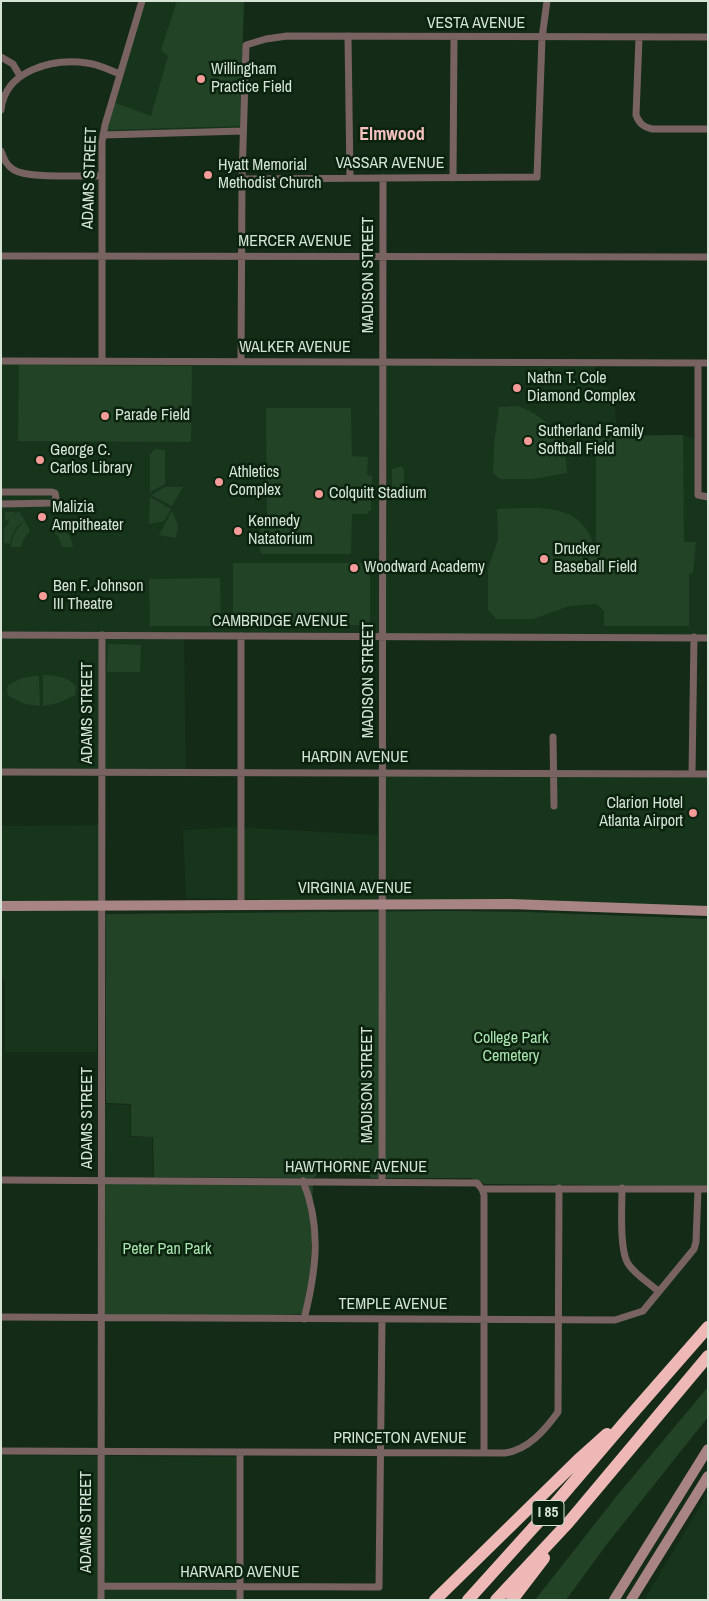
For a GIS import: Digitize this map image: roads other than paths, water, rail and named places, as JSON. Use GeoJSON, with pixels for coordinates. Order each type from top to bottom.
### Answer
{"type":"FeatureCollection","features":[{"type":"Feature","properties":{"kind":"highway","name":"I 85"},"geometry":{"type":"LineString","coordinates":[[468,1600],[567,1491],[708,1327]]}},
{"type":"Feature","properties":{"kind":"highway","name":"I 85"},"geometry":{"type":"LineString","coordinates":[[496,1600],[568,1523],[708,1356]]}},
{"type":"Feature","properties":{"kind":"highway"},"geometry":{"type":"LineString","coordinates":[[435,1600],[578,1460],[609,1432],[624,1423]]}},
{"type":"Feature","properties":{"kind":"highway"},"geometry":{"type":"LineString","coordinates":[[512,1600],[568,1523]]}},
{"type":"Feature","properties":{"kind":"main road","name":"VIRGINIA AVENUE"},"geometry":{"type":"LineString","coordinates":[[1,906],[510,904],[708,911]]}},
{"type":"Feature","properties":{"kind":"main road"},"geometry":{"type":"LineString","coordinates":[[614,1600],[708,1449]]}},
{"type":"Feature","properties":{"kind":"main road"},"geometry":{"type":"LineString","coordinates":[[631,1600],[708,1476]]}},
{"type":"Feature","properties":{"kind":"street","name":"ADAMS STREET"},"geometry":{"type":"LineString","coordinates":[[102,361],[103,135],[142,1]]}},
{"type":"Feature","properties":{"kind":"street"},"geometry":{"type":"LineString","coordinates":[[542,38],[547,1]]}},
{"type":"Feature","properties":{"kind":"street","name":"VESTA AVENUE"},"geometry":{"type":"LineString","coordinates":[[243,131],[246,45],[266,39],[287,36],[454,38],[708,37]]}},
{"type":"Feature","properties":{"kind":"street"},"geometry":{"type":"LineString","coordinates":[[348,36],[350,178]]}},
{"type":"Feature","properties":{"kind":"street"},"geometry":{"type":"LineString","coordinates":[[453,178],[454,38]]}},
{"type":"Feature","properties":{"kind":"street","name":"VASSAR AVENUE"},"geometry":{"type":"LineString","coordinates":[[242,179],[537,177],[542,38]]}},
{"type":"Feature","properties":{"kind":"street"},"geometry":{"type":"LineString","coordinates":[[639,38],[636,115],[639,122],[646,128],[652,129],[708,129]]}},
{"type":"Feature","properties":{"kind":"street"},"geometry":{"type":"LineString","coordinates":[[1,57],[13,64],[20,76]]}},
{"type":"Feature","properties":{"kind":"street"},"geometry":{"type":"LineString","coordinates":[[1,110],[3,98],[8,89],[20,76],[32,69],[59,63],[87,63],[120,74]]}},
{"type":"Feature","properties":{"kind":"street"},"geometry":{"type":"LineString","coordinates":[[103,135],[243,131],[241,362]]}},
{"type":"Feature","properties":{"kind":"street"},"geometry":{"type":"LineString","coordinates":[[1,151],[5,161],[12,169],[27,174],[102,176]]}},
{"type":"Feature","properties":{"kind":"street","name":"MADISON STREET"},"geometry":{"type":"LineString","coordinates":[[382,1182],[383,178]]}},
{"type":"Feature","properties":{"kind":"street","name":"MERCER AVENUE"},"geometry":{"type":"LineString","coordinates":[[1,256],[708,257]]}},
{"type":"Feature","properties":{"kind":"street","name":"WALKER AVENUE"},"geometry":{"type":"LineString","coordinates":[[1,361],[708,363]]}},
{"type":"Feature","properties":{"kind":"street"},"geometry":{"type":"LineString","coordinates":[[698,363],[698,495],[708,497]]}},
{"type":"Feature","properties":{"kind":"street"},"geometry":{"type":"LineString","coordinates":[[1,492],[52,492],[56,498],[53,504],[1,504]]}},
{"type":"Feature","properties":{"kind":"street","name":"CAMBRIDGE AVENUE"},"geometry":{"type":"LineString","coordinates":[[1,635],[708,638]]}},
{"type":"Feature","properties":{"kind":"street","name":"ADAMS STREET"},"geometry":{"type":"LineString","coordinates":[[101,1600],[102,635]]}},
{"type":"Feature","properties":{"kind":"street"},"geometry":{"type":"LineString","coordinates":[[241,636],[241,905]]}},
{"type":"Feature","properties":{"kind":"street"},"geometry":{"type":"LineString","coordinates":[[692,774],[694,638]]}},
{"type":"Feature","properties":{"kind":"street"},"geometry":{"type":"LineString","coordinates":[[554,737],[554,806]]}},
{"type":"Feature","properties":{"kind":"street","name":"HARDIN AVENUE"},"geometry":{"type":"LineString","coordinates":[[1,772],[708,774]]}},
{"type":"Feature","properties":{"kind":"street","name":"HAWTHORNE AVENUE"},"geometry":{"type":"LineString","coordinates":[[1,1180],[477,1182],[482,1188],[708,1189]]}},
{"type":"Feature","properties":{"kind":"street"},"geometry":{"type":"LineString","coordinates":[[303,1182],[313,1211],[315,1253],[313,1284],[304,1318]]}},
{"type":"Feature","properties":{"kind":"street"},"geometry":{"type":"LineString","coordinates":[[482,1188],[484,1195],[484,1453]]}},
{"type":"Feature","properties":{"kind":"street","name":"PRINCETON AVENUE"},"geometry":{"type":"LineString","coordinates":[[1,1451],[505,1453],[523,1448],[532,1442],[558,1412],[559,1188]]}},
{"type":"Feature","properties":{"kind":"street"},"geometry":{"type":"LineString","coordinates":[[622,1188],[625,1259],[628,1265],[658,1291]]}},
{"type":"Feature","properties":{"kind":"street","name":"TEMPLE AVENUE"},"geometry":{"type":"LineString","coordinates":[[1,1317],[615,1320],[643,1311],[694,1249],[696,1242],[698,1189]]}},
{"type":"Feature","properties":{"kind":"street"},"geometry":{"type":"LineString","coordinates":[[380,1453],[382,1319]]}},
{"type":"Feature","properties":{"kind":"street"},"geometry":{"type":"LineString","coordinates":[[240,1452],[240,1600]]}},
{"type":"Feature","properties":{"kind":"street","name":"HARVARD AVENUE"},"geometry":{"type":"LineString","coordinates":[[101,1586],[379,1588],[380,1453]]}},
{"type":"Feature","properties":{"kind":"place","name":"Willingham Practice Field"},"geometry":{"type":"Point","coordinates":[201,79]}},
{"type":"Feature","properties":{"kind":"place","name":"Hyatt Memorial Methodist Church"},"geometry":{"type":"Point","coordinates":[208,175]}},
{"type":"Feature","properties":{"kind":"place","name":"Nathn T. Cole Diamond Complex"},"geometry":{"type":"Point","coordinates":[517,388]}},
{"type":"Feature","properties":{"kind":"place","name":"Parade Field"},"geometry":{"type":"Point","coordinates":[105,416]}},
{"type":"Feature","properties":{"kind":"place","name":"Sutherland Family Softball Field"},"geometry":{"type":"Point","coordinates":[528,441]}},
{"type":"Feature","properties":{"kind":"place","name":"George C. Carlos Library"},"geometry":{"type":"Point","coordinates":[40,460]}},
{"type":"Feature","properties":{"kind":"place","name":"Athletics Complex"},"geometry":{"type":"Point","coordinates":[219,482]}},
{"type":"Feature","properties":{"kind":"place","name":"Colquitt Stadium"},"geometry":{"type":"Point","coordinates":[319,494]}},
{"type":"Feature","properties":{"kind":"place","name":"Malizia Ampitheater"},"geometry":{"type":"Point","coordinates":[42,517]}},
{"type":"Feature","properties":{"kind":"place","name":"Kennedy Natatorium"},"geometry":{"type":"Point","coordinates":[238,531]}},
{"type":"Feature","properties":{"kind":"place","name":"Drucker Baseball Field"},"geometry":{"type":"Point","coordinates":[544,559]}},
{"type":"Feature","properties":{"kind":"place","name":"Woodward Academy"},"geometry":{"type":"Point","coordinates":[354,568]}},
{"type":"Feature","properties":{"kind":"place","name":"Ben F. Johnson III Theatre"},"geometry":{"type":"Point","coordinates":[43,596]}},
{"type":"Feature","properties":{"kind":"place","name":"Clarion Hotel Atlanta Airport"},"geometry":{"type":"Point","coordinates":[693,813]}},
{"type":"Feature","properties":{"kind":"district","name":"Elmwood"},"geometry":{"type":"Point","coordinates":[392,135]}},
{"type":"Feature","properties":{"kind":"park label","name":"College Park Cemetery"},"geometry":{"type":"Point","coordinates":[511,1048]}},
{"type":"Feature","properties":{"kind":"park label","name":"Peter Pan Park"},"geometry":{"type":"Point","coordinates":[167,1250]}}]}
